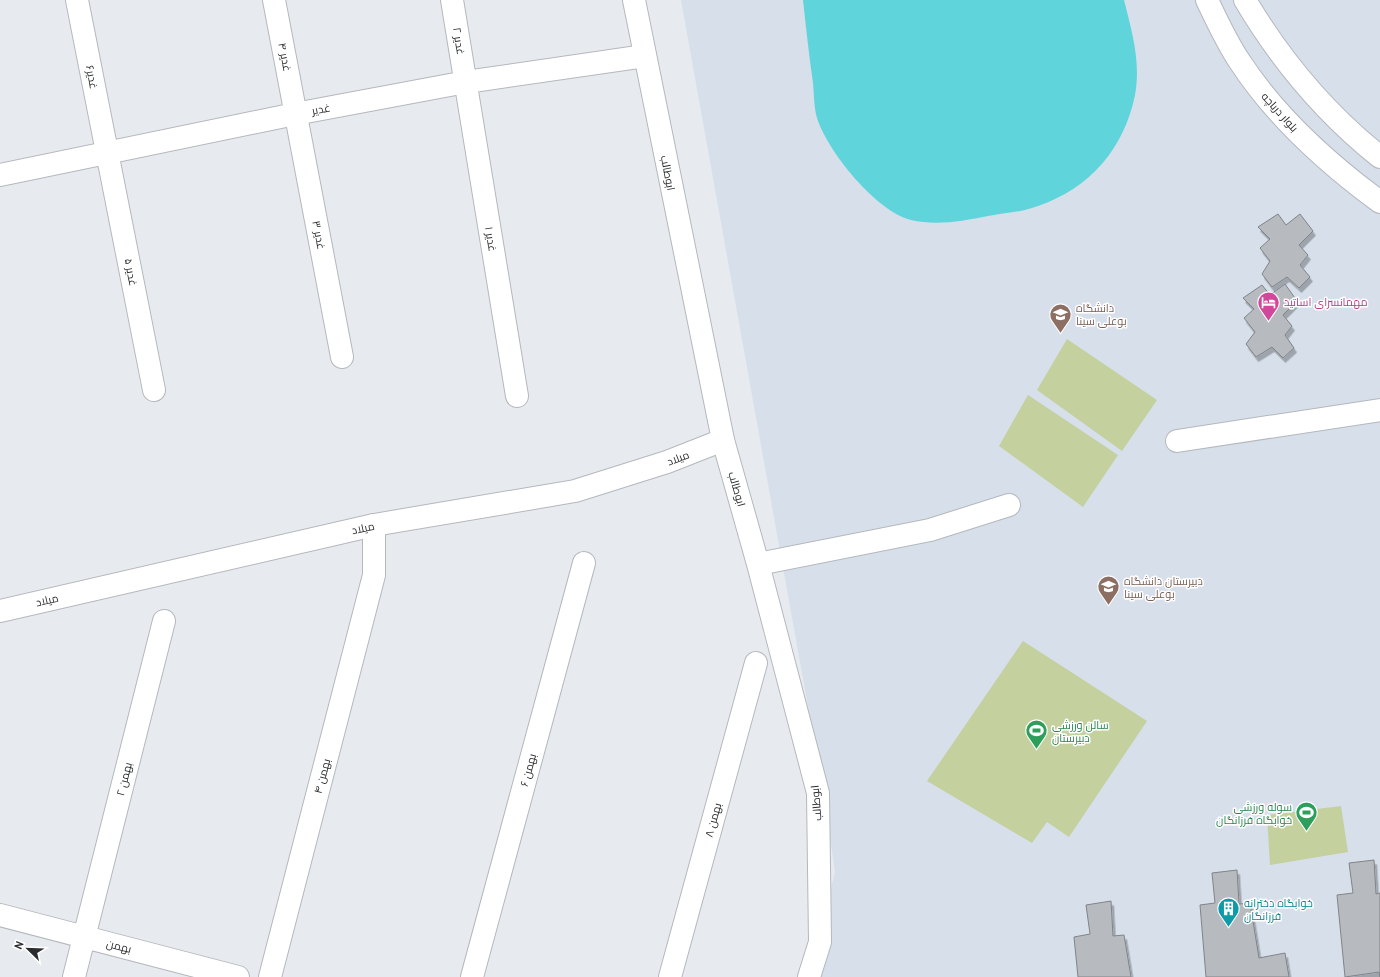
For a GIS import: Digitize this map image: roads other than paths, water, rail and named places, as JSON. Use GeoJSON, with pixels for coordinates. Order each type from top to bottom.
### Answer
{"type":"FeatureCollection","features":[{"type":"Feature","properties":{"kind":"street","name":"غدیر۶"},"geometry":{"type":"LineString","coordinates":[[77,0],[107,153]]}},
{"type":"Feature","properties":{"kind":"street","name":"غدیر ۴"},"geometry":{"type":"LineString","coordinates":[[274,0],[295,114]]}},
{"type":"Feature","properties":{"kind":"street","name":"غدیر ۲"},"geometry":{"type":"LineString","coordinates":[[452,0],[466,82]]}},
{"type":"Feature","properties":{"kind":"street","name":"ابوطالب"},"geometry":{"type":"LineString","coordinates":[[634,0],[723,440],[758,564],[818,792],[820,942],[809,977]]}},
{"type":"Feature","properties":{"kind":"street","name":"بلوار دریاچه"},"geometry":{"type":"LineString","coordinates":[[1207,0],[1240,62],[1283,118],[1338,169],[1380,202]]}},
{"type":"Feature","properties":{"kind":"street"},"geometry":{"type":"LineString","coordinates":[[1245,0],[1257,20],[1291,68],[1337,119],[1380,157]]}},
{"type":"Feature","properties":{"kind":"street","name":"غدیر"},"geometry":{"type":"LineString","coordinates":[[0,175],[295,114],[466,82],[645,56]]}},
{"type":"Feature","properties":{"kind":"street","name":"غدیر ۱"},"geometry":{"type":"LineString","coordinates":[[466,82],[517,396]]}},
{"type":"Feature","properties":{"kind":"street","name":"غدیر ۳"},"geometry":{"type":"LineString","coordinates":[[295,114],[342,357]]}},
{"type":"Feature","properties":{"kind":"street","name":"غدیر ۵"},"geometry":{"type":"LineString","coordinates":[[107,153],[154,390]]}},
{"type":"Feature","properties":{"kind":"street"},"geometry":{"type":"LineString","coordinates":[[1178,441],[1380,410]]}},
{"type":"Feature","properties":{"kind":"street","name":"میلاد"},"geometry":{"type":"LineString","coordinates":[[0,611],[374,525],[575,491],[667,462],[723,440]]}},
{"type":"Feature","properties":{"kind":"street"},"geometry":{"type":"LineString","coordinates":[[758,564],[930,530],[1009,505]]}},
{"type":"Feature","properties":{"kind":"street","name":"بهمن ۴"},"geometry":{"type":"LineString","coordinates":[[270,977],[374,575],[374,525]]}},
{"type":"Feature","properties":{"kind":"street","name":"بهمن ۶"},"geometry":{"type":"LineString","coordinates":[[472,977],[584,563]]}},
{"type":"Feature","properties":{"kind":"street","name":"بهمن ۲"},"geometry":{"type":"LineString","coordinates":[[74,977],[164,621]]}},
{"type":"Feature","properties":{"kind":"street","name":"بهمن ۸"},"geometry":{"type":"LineString","coordinates":[[670,977],[756,663]]}},
{"type":"Feature","properties":{"kind":"street","name":"بهمن"},"geometry":{"type":"LineString","coordinates":[[0,915],[238,977]]}},
{"type":"Feature","properties":{"kind":"water"},"geometry":{"type":"Polygon","coordinates":[[[803,0],[1124,0],[1135,47],[1137,71],[1137,83],[1130,115],[1123,133],[1102,164],[1074,189],[1057,198],[1026,210],[959,221],[930,223],[911,220],[897,214],[883,205],[869,193],[842,163],[823,132],[815,110],[803,0]]]}},
{"type":"Feature","properties":{"kind":"place","name":"مهمانسرای اساتید"},"geometry":{"type":"Point","coordinates":[1268,322]}},
{"type":"Feature","properties":{"kind":"place","name":"دانشگاه بوعلی سینا"},"geometry":{"type":"Point","coordinates":[1061,334]}},
{"type":"Feature","properties":{"kind":"place","name":"دبیرستان دانشگاه بوعلی سینا"},"geometry":{"type":"Point","coordinates":[1109,606]}},
{"type":"Feature","properties":{"kind":"place","name":"سالن ورزشی دبیرستان"},"geometry":{"type":"Point","coordinates":[1037,750]}},
{"type":"Feature","properties":{"kind":"place","name":"سوله ورزشی خوابگاه فرزانگان"},"geometry":{"type":"Point","coordinates":[1307,832]}},
{"type":"Feature","properties":{"kind":"place","name":"خوابگاه دخترانه فرزانگان"},"geometry":{"type":"Point","coordinates":[1228,928]}}]}
